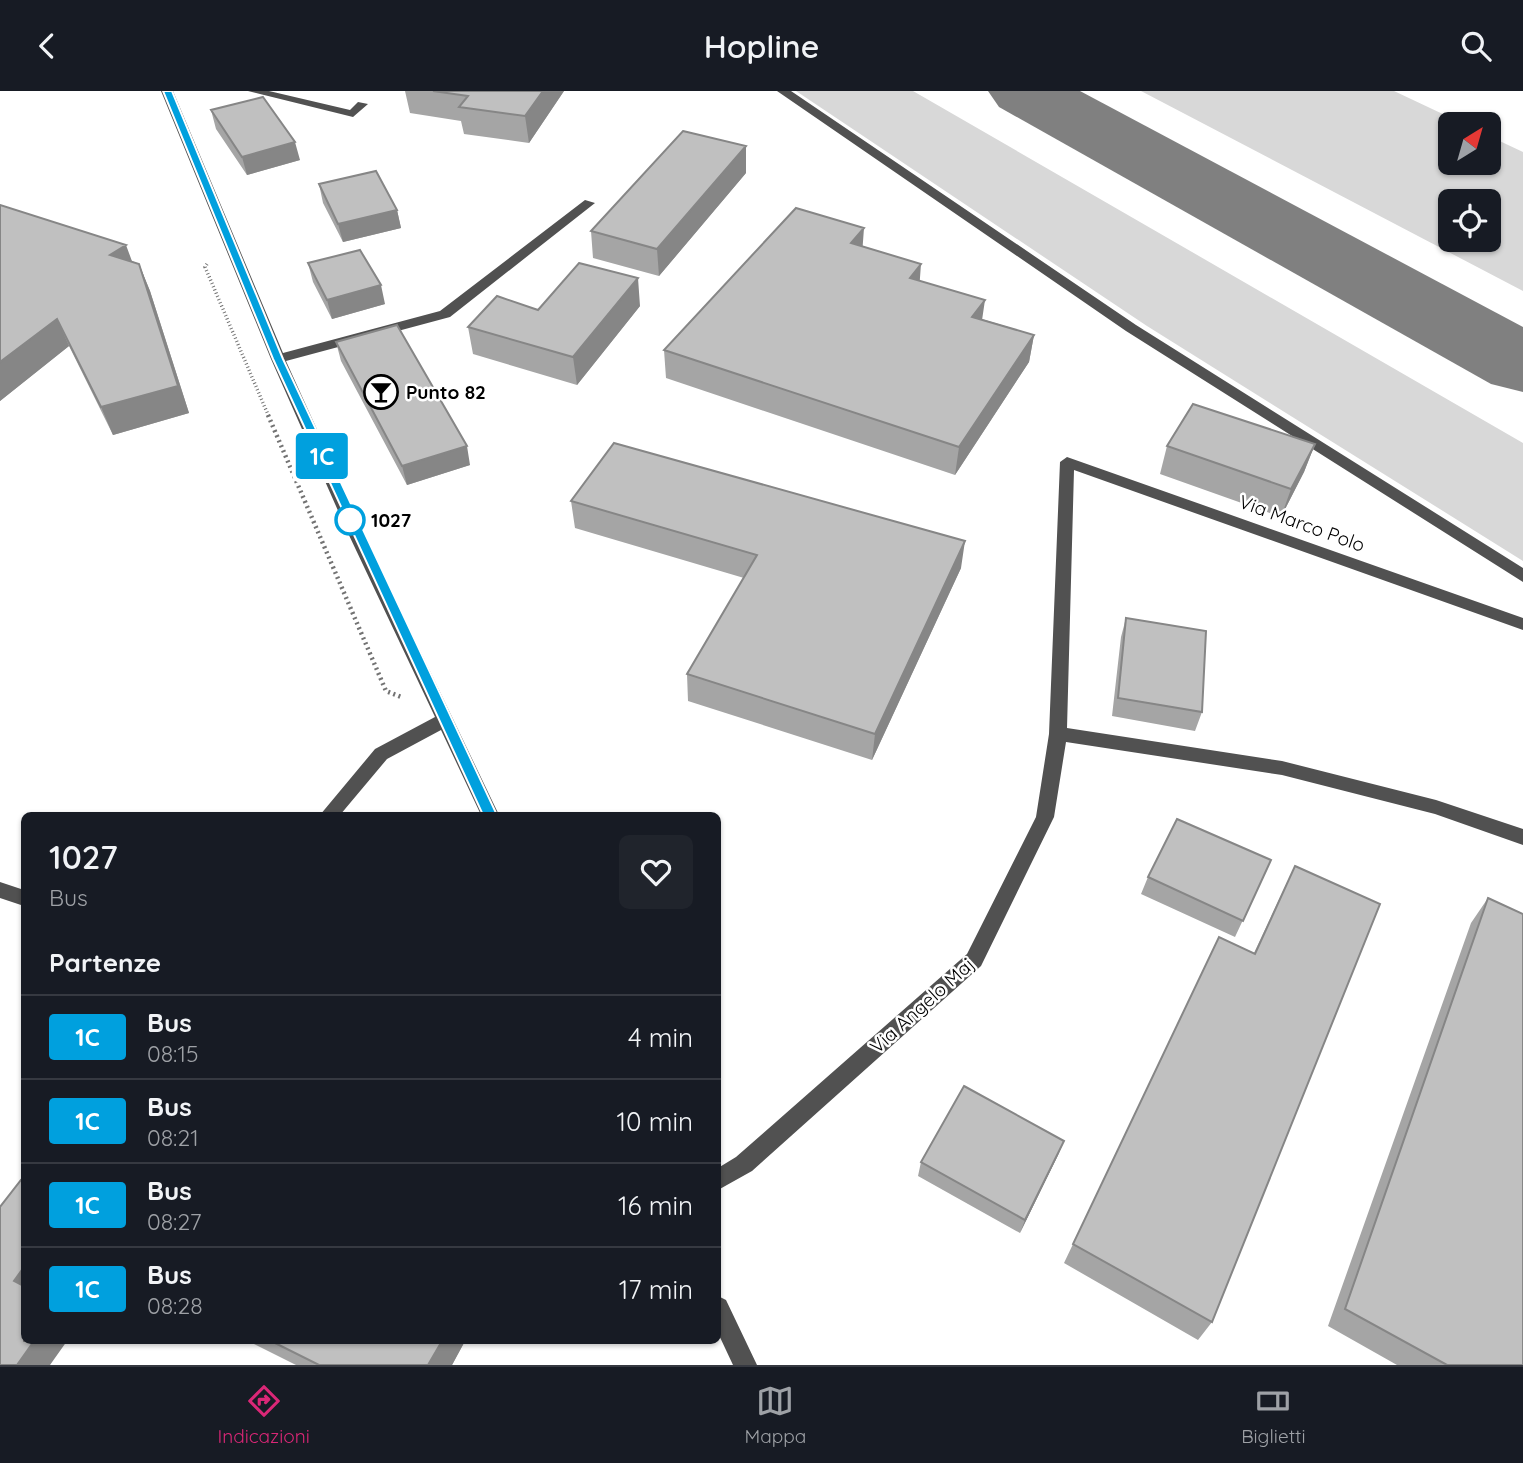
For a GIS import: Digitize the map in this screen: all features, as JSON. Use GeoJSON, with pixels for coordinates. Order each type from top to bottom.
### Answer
{"type":"FeatureCollection","features":[{"type":"Feature","properties":{"kind":"street"},"geometry":{"type":"LineString","coordinates":[[167,91],[278,359],[355,531],[489,812]]}},
{"type":"Feature","properties":{"kind":"street"},"geometry":{"type":"LineString","coordinates":[[254,91],[353,114],[362,104]]}},
{"type":"Feature","properties":{"kind":"street"},"geometry":{"type":"LineString","coordinates":[[783,91],[1131,328],[1523,576]]}},
{"type":"Feature","properties":{"kind":"street"},"geometry":{"type":"LineString","coordinates":[[278,359],[445,314],[589,203]]}},
{"type":"Feature","properties":{"kind":"street","name":"Via Marco Polo"},"geometry":{"type":"LineString","coordinates":[[1067,462],[1523,624]]}},
{"type":"Feature","properties":{"kind":"street","name":"Via Angelo Maj"},"geometry":{"type":"LineString","coordinates":[[721,1178],[744,1164],[974,960],[1045,817],[1058,734],[1067,462]]}},
{"type":"Feature","properties":{"kind":"street"},"geometry":{"type":"LineString","coordinates":[[333,812],[381,754],[446,719]]}},
{"type":"Feature","properties":{"kind":"street"},"geometry":{"type":"LineString","coordinates":[[1058,734],[1282,768],[1436,807],[1523,837]]}},
{"type":"Feature","properties":{"kind":"street"},"geometry":{"type":"LineString","coordinates":[[0,890],[21,897]]}},
{"type":"Feature","properties":{"kind":"street"},"geometry":{"type":"LineString","coordinates":[[721,1314],[745,1365]]}},
{"type":"Feature","properties":{"kind":"shaded area"},"geometry":{"type":"Polygon","coordinates":[[[796,91],[913,91],[1523,443],[1523,561],[1147,326],[796,91]]]}},
{"type":"Feature","properties":{"kind":"shaded area"},"geometry":{"type":"Polygon","coordinates":[[[1141,91],[1394,91],[1439,112],[1438,175],[1502,175],[1502,142],[1523,152],[1523,291],[1449,252],[1501,252],[1501,189],[1438,189],[1438,246],[1141,91]]]}},
{"type":"Feature","properties":{"kind":"building"},"geometry":{"type":"Polygon","coordinates":[[[433,91],[543,91],[525,116],[459,107],[468,96],[433,91]]]}},
{"type":"Feature","properties":{"kind":"building"},"geometry":{"type":"Polygon","coordinates":[[[263,97],[295,142],[242,157],[211,110],[263,97]]]}},
{"type":"Feature","properties":{"kind":"building"},"geometry":{"type":"Polygon","coordinates":[[[683,131],[746,146],[657,249],[591,231],[683,131]]]}},
{"type":"Feature","properties":{"kind":"building"},"geometry":{"type":"Polygon","coordinates":[[[376,171],[397,210],[338,224],[319,184],[376,171]]]}},
{"type":"Feature","properties":{"kind":"building"},"geometry":{"type":"Polygon","coordinates":[[[0,205],[126,245],[110,255],[139,264],[178,386],[101,407],[57,319],[0,362],[0,205]]]}},
{"type":"Feature","properties":{"kind":"building"},"geometry":{"type":"Polygon","coordinates":[[[796,208],[864,228],[851,243],[921,264],[910,278],[985,300],[972,317],[1034,335],[959,447],[664,350],[796,208]]]}},
{"type":"Feature","properties":{"kind":"building"},"geometry":{"type":"Polygon","coordinates":[[[360,250],[381,285],[327,300],[308,263],[360,250]]]}},
{"type":"Feature","properties":{"kind":"building"},"geometry":{"type":"Polygon","coordinates":[[[579,263],[638,278],[573,357],[468,327],[497,296],[538,310],[579,263]]]}},
{"type":"Feature","properties":{"kind":"building"},"geometry":{"type":"Polygon","coordinates":[[[397,325],[467,446],[402,466],[336,342],[397,325]]]}},
{"type":"Feature","properties":{"kind":"building"},"geometry":{"type":"Polygon","coordinates":[[[1193,404],[1315,444],[1291,489],[1167,446],[1193,404]]]}},
{"type":"Feature","properties":{"kind":"building"},"geometry":{"type":"Polygon","coordinates":[[[614,443],[965,541],[875,734],[687,674],[757,555],[571,501],[614,443]]]}},
{"type":"Feature","properties":{"kind":"building"},"geometry":{"type":"Polygon","coordinates":[[[1126,618],[1206,631],[1202,712],[1118,698],[1126,618]]]}},
{"type":"Feature","properties":{"kind":"building"},"geometry":{"type":"Polygon","coordinates":[[[1177,819],[1271,860],[1243,921],[1148,877],[1177,819]]]}},
{"type":"Feature","properties":{"kind":"building"},"geometry":{"type":"Polygon","coordinates":[[[1295,866],[1380,904],[1212,1322],[1073,1244],[1219,937],[1255,954],[1295,866]]]}},
{"type":"Feature","properties":{"kind":"building"},"geometry":{"type":"Polygon","coordinates":[[[1488,898],[1523,914],[1523,1365],[1447,1365],[1345,1309],[1488,898]]]}},
{"type":"Feature","properties":{"kind":"building"},"geometry":{"type":"Polygon","coordinates":[[[964,1086],[1064,1141],[1025,1220],[921,1162],[964,1086]]]}},
{"type":"Feature","properties":{"kind":"building"},"geometry":{"type":"Polygon","coordinates":[[[21,1180],[21,1271],[14,1281],[21,1284],[21,1344],[32,1344],[17,1365],[0,1365],[0,1207],[21,1180]]]}},
{"type":"Feature","properties":{"kind":"building"},"geometry":{"type":"Polygon","coordinates":[[[277,1344],[440,1344],[428,1365],[319,1365],[277,1344]]]}},
{"type":"Feature","properties":{"kind":"taxiway"},"geometry":{"type":"LineString","coordinates":[[1025,91],[1523,364]]}},
{"type":"Feature","properties":{"kind":"bus line","name":"1C"},"geometry":{"type":"LineString","coordinates":[[167,91],[278,359],[355,531],[489,812]]}},
{"type":"Feature","properties":{"kind":"place","name":"Punto 82"},"geometry":{"type":"Point","coordinates":[381,392]}},
{"type":"Feature","properties":{"kind":"place","name":"1027"},"geometry":{"type":"Point","coordinates":[350,520]}}]}
